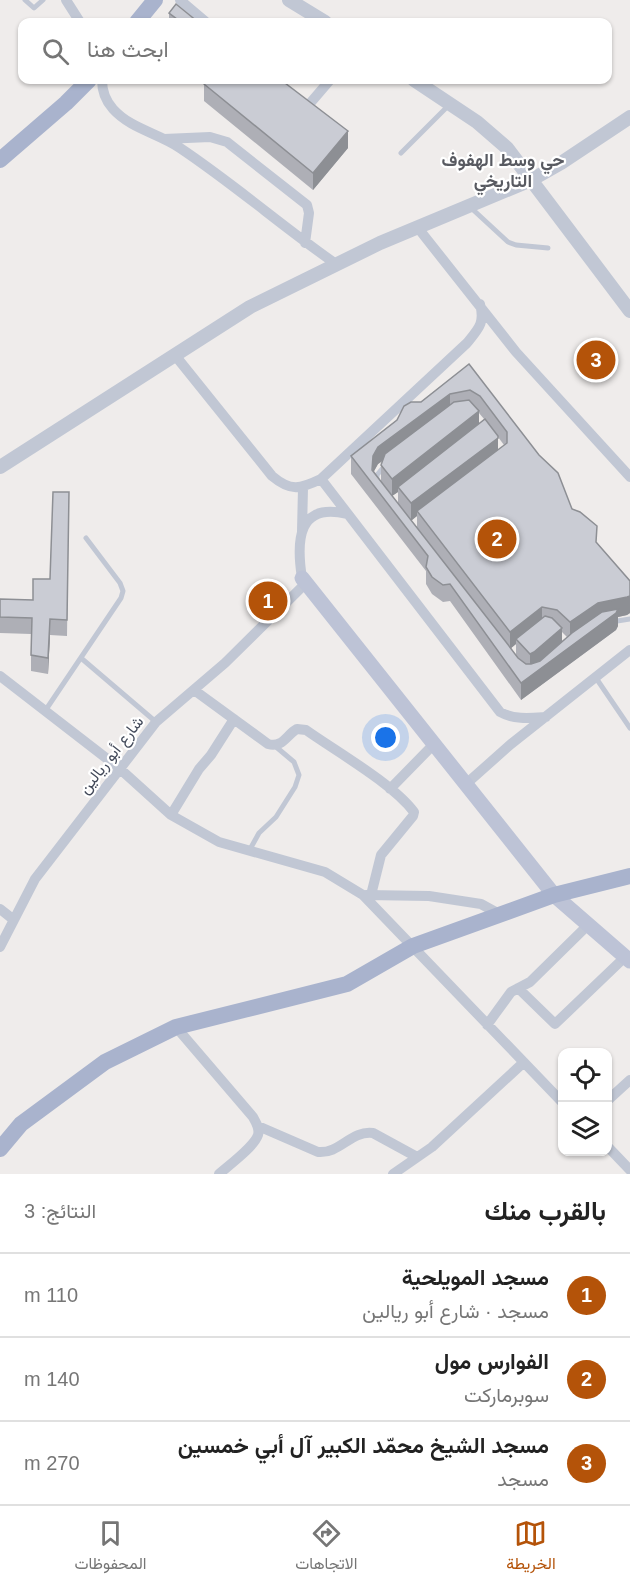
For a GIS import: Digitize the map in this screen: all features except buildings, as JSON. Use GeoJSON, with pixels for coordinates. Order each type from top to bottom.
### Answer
{"type":"FeatureCollection","features":[{"type":"Feature","properties":{"kind":"main road"},"geometry":{"type":"LineString","coordinates":[[140,18],[155,0]]}},
{"type":"Feature","properties":{"kind":"main road"},"geometry":{"type":"LineString","coordinates":[[0,160],[85,84]]}},
{"type":"Feature","properties":{"kind":"main road"},"geometry":{"type":"LineString","coordinates":[[304,580],[554,895],[627,959]]}},
{"type":"Feature","properties":{"kind":"main road"},"geometry":{"type":"LineString","coordinates":[[0,1149],[21,1124],[105,1062],[176,1027],[347,984],[413,946],[554,895],[630,876]]}},
{"type":"Feature","properties":{"kind":"street"},"geometry":{"type":"LineString","coordinates":[[66,0],[77,18]]}},
{"type":"Feature","properties":{"kind":"street"},"geometry":{"type":"LineString","coordinates":[[180,0],[201,18]]}},
{"type":"Feature","properties":{"kind":"street"},"geometry":{"type":"LineString","coordinates":[[290,0],[319,18]]}},
{"type":"Feature","properties":{"kind":"street"},"geometry":{"type":"LineString","coordinates":[[71,98],[79,84]]}},
{"type":"Feature","properties":{"kind":"street"},"geometry":{"type":"LineString","coordinates":[[102,84],[103,94],[113,109],[141,130],[164,140],[194,158],[336,264]]}},
{"type":"Feature","properties":{"kind":"street"},"geometry":{"type":"LineString","coordinates":[[297,101],[306,108],[327,84]]}},
{"type":"Feature","properties":{"kind":"street"},"geometry":{"type":"LineString","coordinates":[[420,84],[496,136],[630,310]]}},
{"type":"Feature","properties":{"kind":"street"},"geometry":{"type":"LineString","coordinates":[[0,467],[250,307],[336,264],[468,205],[531,180],[630,117]]}},
{"type":"Feature","properties":{"kind":"street"},"geometry":{"type":"LineString","coordinates":[[164,140],[210,137],[226,142],[307,205],[309,213],[305,243]]}},
{"type":"Feature","properties":{"kind":"street"},"geometry":{"type":"LineString","coordinates":[[418,228],[516,352],[630,477]]}},
{"type":"Feature","properties":{"kind":"street"},"geometry":{"type":"LineString","coordinates":[[174,354],[272,476],[293,488],[303,488],[321,479],[467,343],[480,327],[483,316],[480,304]]}},
{"type":"Feature","properties":{"kind":"street"},"geometry":{"type":"LineString","coordinates":[[321,479],[500,712],[508,717],[516,718],[546,717]]}},
{"type":"Feature","properties":{"kind":"street"},"geometry":{"type":"LineString","coordinates":[[303,488],[300,563],[304,580]]}},
{"type":"Feature","properties":{"kind":"street"},"geometry":{"type":"LineString","coordinates":[[302,534],[304,526],[317,512],[334,511],[347,514]]}},
{"type":"Feature","properties":{"kind":"street","name":"شارع أبو ريالين"},"geometry":{"type":"LineString","coordinates":[[0,948],[35,879],[156,722],[225,663],[304,580]]}},
{"type":"Feature","properties":{"kind":"street"},"geometry":{"type":"LineString","coordinates":[[466,784],[511,744],[630,650]]}},
{"type":"Feature","properties":{"kind":"street"},"geometry":{"type":"LineString","coordinates":[[0,676],[119,768],[171,815],[219,842],[325,872],[367,895],[558,1098]]}},
{"type":"Feature","properties":{"kind":"street"},"geometry":{"type":"LineString","coordinates":[[194,690],[268,744],[275,746],[282,743],[297,729],[306,730],[390,789],[414,812],[381,855],[367,895]]}},
{"type":"Feature","properties":{"kind":"street"},"geometry":{"type":"LineString","coordinates":[[171,815],[199,769],[211,755],[234,719]]}},
{"type":"Feature","properties":{"kind":"street"},"geometry":{"type":"LineString","coordinates":[[390,789],[434,744]]}},
{"type":"Feature","properties":{"kind":"street"},"geometry":{"type":"LineString","coordinates":[[367,895],[429,896],[481,904],[501,915]]}},
{"type":"Feature","properties":{"kind":"street"},"geometry":{"type":"LineString","coordinates":[[0,909],[14,920]]}},
{"type":"Feature","properties":{"kind":"street"},"geometry":{"type":"LineString","coordinates":[[487,1025],[511,992],[530,982],[588,925]]}},
{"type":"Feature","properties":{"kind":"street"},"geometry":{"type":"LineString","coordinates":[[518,988],[555,1024],[627,959]]}},
{"type":"Feature","properties":{"kind":"street"},"geometry":{"type":"LineString","coordinates":[[176,1027],[253,1117],[258,1126],[258,1134],[254,1142],[219,1174]]}},
{"type":"Feature","properties":{"kind":"street"},"geometry":{"type":"LineString","coordinates":[[393,1174],[432,1147],[523,1063]]}},
{"type":"Feature","properties":{"kind":"street"},"geometry":{"type":"LineString","coordinates":[[612,1096],[630,1080]]}},
{"type":"Feature","properties":{"kind":"street"},"geometry":{"type":"LineString","coordinates":[[258,1126],[318,1152],[327,1153],[359,1134],[373,1133],[417,1157]]}},
{"type":"Feature","properties":{"kind":"street"},"geometry":{"type":"LineString","coordinates":[[612,1153],[630,1173]]}},
{"type":"Feature","properties":{"kind":"lane"},"geometry":{"type":"LineString","coordinates":[[25,0],[34,8],[44,0]]}},
{"type":"Feature","properties":{"kind":"lane"},"geometry":{"type":"LineString","coordinates":[[401,153],[450,104]]}},
{"type":"Feature","properties":{"kind":"lane"},"geometry":{"type":"LineString","coordinates":[[468,205],[508,242],[548,248]]}},
{"type":"Feature","properties":{"kind":"lane"},"geometry":{"type":"LineString","coordinates":[[381,490],[376,484],[377,475],[381,468],[390,462]]}},
{"type":"Feature","properties":{"kind":"lane"},"geometry":{"type":"LineString","coordinates":[[45,711],[121,598],[123,591],[120,583],[86,538]]}},
{"type":"Feature","properties":{"kind":"lane"},"geometry":{"type":"LineString","coordinates":[[607,622],[630,619]]}},
{"type":"Feature","properties":{"kind":"lane"},"geometry":{"type":"LineString","coordinates":[[81,658],[156,722]]}},
{"type":"Feature","properties":{"kind":"lane"},"geometry":{"type":"LineString","coordinates":[[596,678],[630,728]]}},
{"type":"Feature","properties":{"kind":"lane"},"geometry":{"type":"LineString","coordinates":[[249,851],[259,833],[276,816],[295,787],[298,775],[294,762],[275,746]]}},
{"type":"Feature","properties":{"kind":"place","name":"مسجد الشيخ محمّد الكبير آل أبي خمسين"},"geometry":{"type":"Point","coordinates":[596,360]}},
{"type":"Feature","properties":{"kind":"place","name":"الفوارس مول"},"geometry":{"type":"Point","coordinates":[497,539]}},
{"type":"Feature","properties":{"kind":"place","name":"مسجد المويلحية"},"geometry":{"type":"Point","coordinates":[268,601]}},
{"type":"Feature","properties":{"kind":"district","name":"حي وسط الهفوف التاريخي"},"geometry":{"type":"Point","coordinates":[503,170]}}]}
